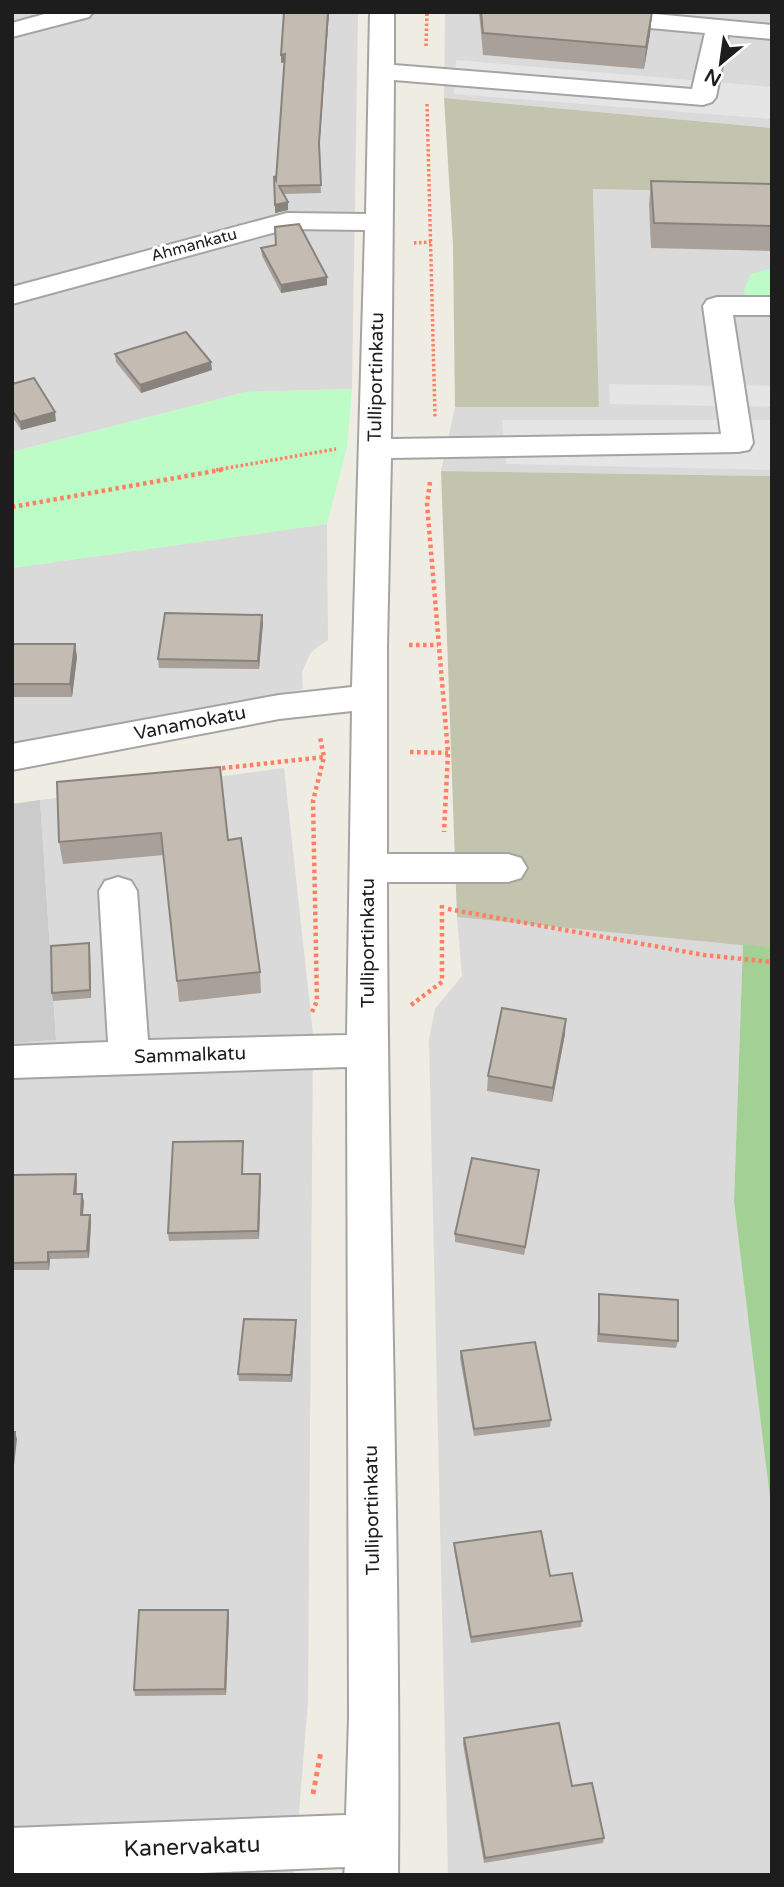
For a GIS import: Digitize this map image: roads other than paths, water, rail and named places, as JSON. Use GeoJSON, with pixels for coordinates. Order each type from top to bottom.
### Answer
{"type":"FeatureCollection","features":[{"type":"Feature","properties":{"kind":"street"},"geometry":{"type":"LineString","coordinates":[[12,30],[80,12]]}},
{"type":"Feature","properties":{"kind":"street","name":"Tulliportinkatu"},"geometry":{"type":"LineString","coordinates":[[371,1857],[374,1718],[367,1051],[369,697],[361,448],[379,222],[382,12]]}},
{"type":"Feature","properties":{"kind":"street"},"geometry":{"type":"LineString","coordinates":[[606,17],[772,32]]}},
{"type":"Feature","properties":{"kind":"street"},"geometry":{"type":"LineString","coordinates":[[382,72],[703,97],[718,27]]}},
{"type":"Feature","properties":{"kind":"street","name":"Ahmankatu"},"geometry":{"type":"LineString","coordinates":[[12,296],[287,221],[379,222]]}},
{"type":"Feature","properties":{"kind":"street"},"geometry":{"type":"LineString","coordinates":[[361,448],[738,443],[717,306],[772,306]]}},
{"type":"Feature","properties":{"kind":"street","name":"Vanamokatu"},"geometry":{"type":"LineString","coordinates":[[12,757],[279,706],[369,697]]}},
{"type":"Feature","properties":{"kind":"street"},"geometry":{"type":"LineString","coordinates":[[369,868],[508,868]]}},
{"type":"Feature","properties":{"kind":"street"},"geometry":{"type":"LineString","coordinates":[[118,891],[129,1057]]}},
{"type":"Feature","properties":{"kind":"street","name":"Sammalkatu"},"geometry":{"type":"LineString","coordinates":[[12,1062],[306,1050],[367,1051]]}},
{"type":"Feature","properties":{"kind":"street","name":"Kanervakatu"},"geometry":{"type":"LineString","coordinates":[[12,1854],[371,1857]]}}]}
